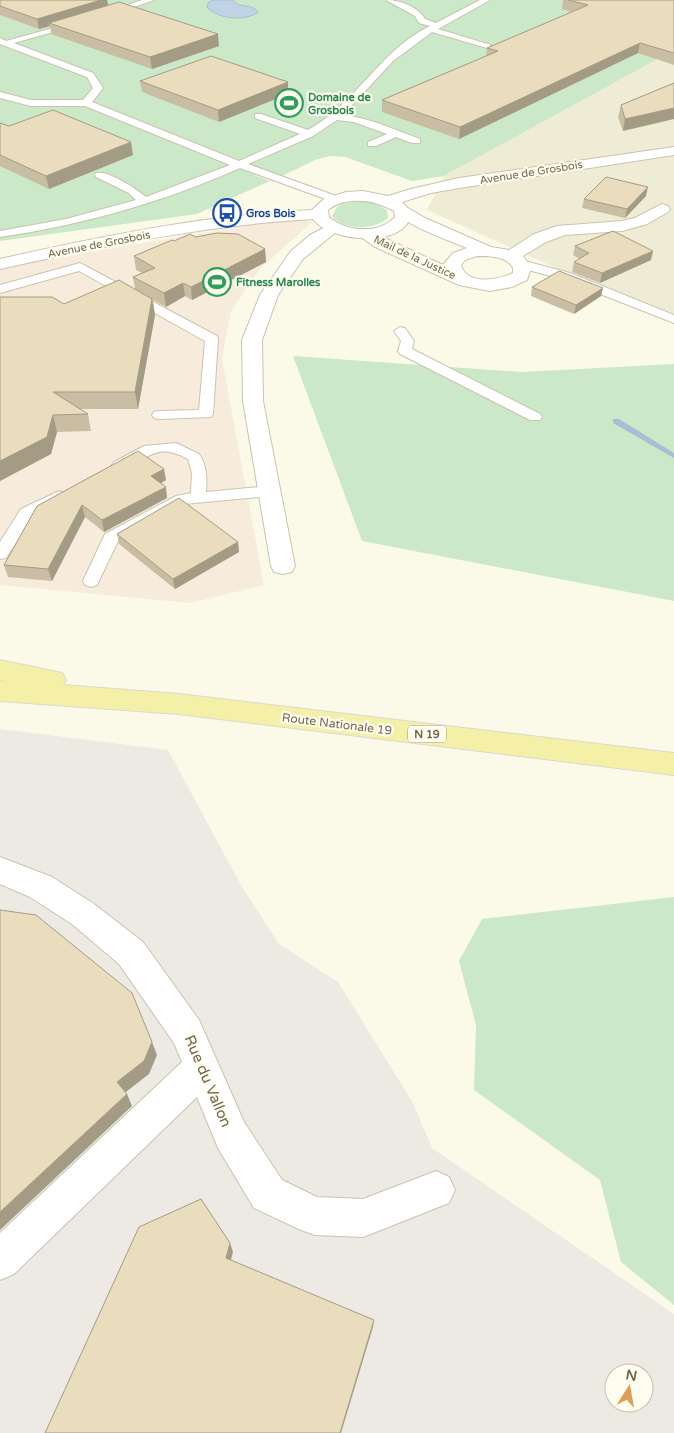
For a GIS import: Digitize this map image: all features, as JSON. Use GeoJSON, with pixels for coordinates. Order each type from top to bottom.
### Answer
{"type":"FeatureCollection","features":[{"type":"Feature","properties":{"kind":"main road","name":"Route Nationale 19"},"geometry":{"type":"LineString","coordinates":[[0,670],[179,704]]}},
{"type":"Feature","properties":{"kind":"main road","name":"Route Nationale 19"},"geometry":{"type":"LineString","coordinates":[[0,691],[179,704],[674,764]]}},
{"type":"Feature","properties":{"kind":"street","name":"Avenue de Grosbois"},"geometry":{"type":"LineString","coordinates":[[396,206],[430,189],[674,151]]}},
{"type":"Feature","properties":{"kind":"street"},"geometry":{"type":"LineString","coordinates":[[283,566],[254,401],[252,340],[269,295],[297,255],[316,238],[329,211],[363,196],[396,206],[487,251],[516,260],[540,238],[563,230],[622,226],[641,221],[662,208]]}},
{"type":"Feature","properties":{"kind":"street"},"geometry":{"type":"LineString","coordinates":[[329,211],[364,233],[378,232],[398,224],[402,218],[396,206]]}},
{"type":"Feature","properties":{"kind":"street","name":"Avenue de Grosbois"},"geometry":{"type":"LineString","coordinates":[[0,264],[89,244],[199,225],[329,211]]}},
{"type":"Feature","properties":{"kind":"street","name":"Mail de la Justice"},"geometry":{"type":"LineString","coordinates":[[364,233],[379,242],[465,281],[480,285],[504,284],[521,276],[523,270],[516,260]]}},
{"type":"Feature","properties":{"kind":"street"},"geometry":{"type":"LineString","coordinates":[[465,281],[452,272],[450,266],[452,261],[466,253],[487,251]]}},
{"type":"Feature","properties":{"kind":"street","name":"Rue du Vallon"},"geometry":{"type":"LineString","coordinates":[[0,870],[41,887],[84,914],[131,952],[187,1032],[231,1135],[268,1194],[315,1216],[363,1218],[436,1190]]}},
{"type":"Feature","properties":{"kind":"street"},"geometry":{"type":"LineString","coordinates":[[0,1260],[202,1068]]}},
{"type":"Feature","properties":{"kind":"lane"},"geometry":{"type":"LineString","coordinates":[[95,17],[150,0]]}},
{"type":"Feature","properties":{"kind":"lane"},"geometry":{"type":"LineString","coordinates":[[390,0],[418,14],[422,21],[433,27],[487,44]]}},
{"type":"Feature","properties":{"kind":"lane"},"geometry":{"type":"LineString","coordinates":[[0,234],[46,228],[144,201],[181,189],[310,134],[336,116],[397,52],[433,27],[486,0]]}},
{"type":"Feature","properties":{"kind":"lane"},"geometry":{"type":"LineString","coordinates":[[3,42],[82,22],[62,18]]}},
{"type":"Feature","properties":{"kind":"lane"},"geometry":{"type":"LineString","coordinates":[[3,42],[90,75],[98,88],[86,103]]}},
{"type":"Feature","properties":{"kind":"lane"},"geometry":{"type":"LineString","coordinates":[[0,95],[12,100],[45,104],[86,103],[240,165],[329,211]]}},
{"type":"Feature","properties":{"kind":"lane"},"geometry":{"type":"LineString","coordinates":[[258,116],[310,134]]}},
{"type":"Feature","properties":{"kind":"lane"},"geometry":{"type":"LineString","coordinates":[[336,116],[356,119],[416,141]]}},
{"type":"Feature","properties":{"kind":"lane"},"geometry":{"type":"LineString","coordinates":[[372,144],[396,133]]}},
{"type":"Feature","properties":{"kind":"lane"},"geometry":{"type":"LineString","coordinates":[[100,175],[133,191],[144,201]]}},
{"type":"Feature","properties":{"kind":"lane"},"geometry":{"type":"LineString","coordinates":[[516,260],[566,276],[674,319]]}},
{"type":"Feature","properties":{"kind":"lane"},"geometry":{"type":"LineString","coordinates":[[0,289],[80,267],[212,339],[206,414],[159,414]]}},
{"type":"Feature","properties":{"kind":"lane"},"geometry":{"type":"LineString","coordinates":[[400,331],[408,341],[405,351],[535,417]]}},
{"type":"Feature","properties":{"kind":"lane"},"geometry":{"type":"LineString","coordinates":[[106,472],[149,449],[176,447],[194,457],[200,473],[198,497]]}},
{"type":"Feature","properties":{"kind":"lane"},"geometry":{"type":"LineString","coordinates":[[0,554],[27,513],[71,490]]}},
{"type":"Feature","properties":{"kind":"lane"},"geometry":{"type":"LineString","coordinates":[[91,581],[111,538],[181,499],[270,491]]}},
{"type":"Feature","properties":{"kind":"shaded area"},"geometry":{"type":"Polygon","coordinates":[[[674,50],[674,321],[427,210],[444,176],[674,50]]]}},
{"type":"Feature","properties":{"kind":"shaded area"},"geometry":{"type":"Polygon","coordinates":[[[291,218],[312,222],[260,269],[231,311],[222,359],[264,585],[190,603],[0,585],[0,269],[23,263],[291,218]]]}},
{"type":"Feature","properties":{"kind":"shaded area"},"geometry":{"type":"Polygon","coordinates":[[[0,729],[168,750],[242,887],[279,944],[338,982],[413,1103],[432,1148],[674,1314],[674,1433],[0,1433],[0,729]]]}},
{"type":"Feature","properties":{"kind":"green space","name":"Domaine de Grosbois"},"geometry":{"type":"Polygon","coordinates":[[[0,0],[674,0],[674,50],[444,176],[412,181],[345,157],[330,156],[315,160],[282,176],[266,170],[254,175],[270,181],[197,214],[0,241],[0,0]]]}},
{"type":"Feature","properties":{"kind":"green space"},"geometry":{"type":"Polygon","coordinates":[[[359,201],[376,204],[387,210],[388,218],[375,225],[359,227],[344,224],[332,216],[336,208],[342,204],[359,201]]]}},
{"type":"Feature","properties":{"kind":"green space"},"geometry":{"type":"Polygon","coordinates":[[[293,356],[522,372],[674,364],[674,601],[362,541],[293,356]]]}},
{"type":"Feature","properties":{"kind":"green space"},"geometry":{"type":"Polygon","coordinates":[[[674,897],[674,1305],[621,1262],[600,1180],[474,1090],[476,1025],[459,961],[482,919],[674,897]]]}},
{"type":"Feature","properties":{"kind":"water"},"geometry":{"type":"Polygon","coordinates":[[[213,0],[233,0],[235,3],[255,9],[258,12],[239,18],[224,16],[207,7],[208,3],[213,0]]]}},
{"type":"Feature","properties":{"kind":"building"},"geometry":{"type":"Polygon","coordinates":[[[0,0],[101,0],[37,19],[0,6],[0,0]]]}},
{"type":"Feature","properties":{"kind":"building"},"geometry":{"type":"Polygon","coordinates":[[[568,0],[674,0],[674,53],[640,43],[460,127],[382,100],[498,51],[487,48],[588,5],[568,0]]]}},
{"type":"Feature","properties":{"kind":"building"},"geometry":{"type":"Polygon","coordinates":[[[119,2],[218,34],[150,57],[49,23],[119,2]]]}},
{"type":"Feature","properties":{"kind":"building"},"geometry":{"type":"Polygon","coordinates":[[[211,56],[288,82],[218,110],[140,81],[211,56]]]}},
{"type":"Feature","properties":{"kind":"building"},"geometry":{"type":"Polygon","coordinates":[[[674,83],[674,108],[625,119],[621,105],[674,83]]]}},
{"type":"Feature","properties":{"kind":"building"},"geometry":{"type":"Polygon","coordinates":[[[53,110],[131,142],[46,176],[0,155],[0,123],[9,126],[53,110]]]}},
{"type":"Feature","properties":{"kind":"building"},"geometry":{"type":"Polygon","coordinates":[[[606,177],[648,187],[627,209],[584,199],[606,177]]]}},
{"type":"Feature","properties":{"kind":"building"},"geometry":{"type":"Polygon","coordinates":[[[613,231],[653,251],[602,273],[574,262],[589,253],[575,246],[613,231]]]}},
{"type":"Feature","properties":{"kind":"building"},"geometry":{"type":"Polygon","coordinates":[[[217,233],[238,234],[265,249],[191,287],[183,283],[164,293],[133,277],[155,268],[134,256],[190,234],[196,237],[217,233]]]}},
{"type":"Feature","properties":{"kind":"building"},"geometry":{"type":"Polygon","coordinates":[[[559,271],[603,288],[576,305],[532,287],[559,271]]]}},
{"type":"Feature","properties":{"kind":"building"},"geometry":{"type":"Polygon","coordinates":[[[119,280],[152,299],[135,392],[53,392],[88,414],[53,415],[47,437],[0,461],[0,297],[52,297],[64,304],[119,280]]]}},
{"type":"Feature","properties":{"kind":"building"},"geometry":{"type":"Polygon","coordinates":[[[138,451],[164,469],[151,476],[166,487],[102,520],[82,505],[48,569],[4,565],[37,506],[138,451]]]}},
{"type":"Feature","properties":{"kind":"building"},"geometry":{"type":"Polygon","coordinates":[[[179,498],[238,542],[173,579],[117,534],[179,498]]]}},
{"type":"Feature","properties":{"kind":"building"},"geometry":{"type":"Polygon","coordinates":[[[0,910],[36,915],[132,993],[152,1042],[144,1061],[117,1082],[127,1094],[0,1212],[0,910]]]}},
{"type":"Feature","properties":{"kind":"building"},"geometry":{"type":"Polygon","coordinates":[[[201,1199],[230,1243],[226,1258],[374,1320],[340,1433],[45,1433],[139,1227],[201,1199]]]}},
{"type":"Feature","properties":{"kind":"waterway"},"geometry":{"type":"LineString","coordinates":[[616,421],[674,456]]}},
{"type":"Feature","properties":{"kind":"place","name":"Domaine de Grosbois"},"geometry":{"type":"Point","coordinates":[289,103]}},
{"type":"Feature","properties":{"kind":"place","name":"Gros Bois"},"geometry":{"type":"Point","coordinates":[227,213]}},
{"type":"Feature","properties":{"kind":"place","name":"Fitness Marolles"},"geometry":{"type":"Point","coordinates":[217,282]}}]}
